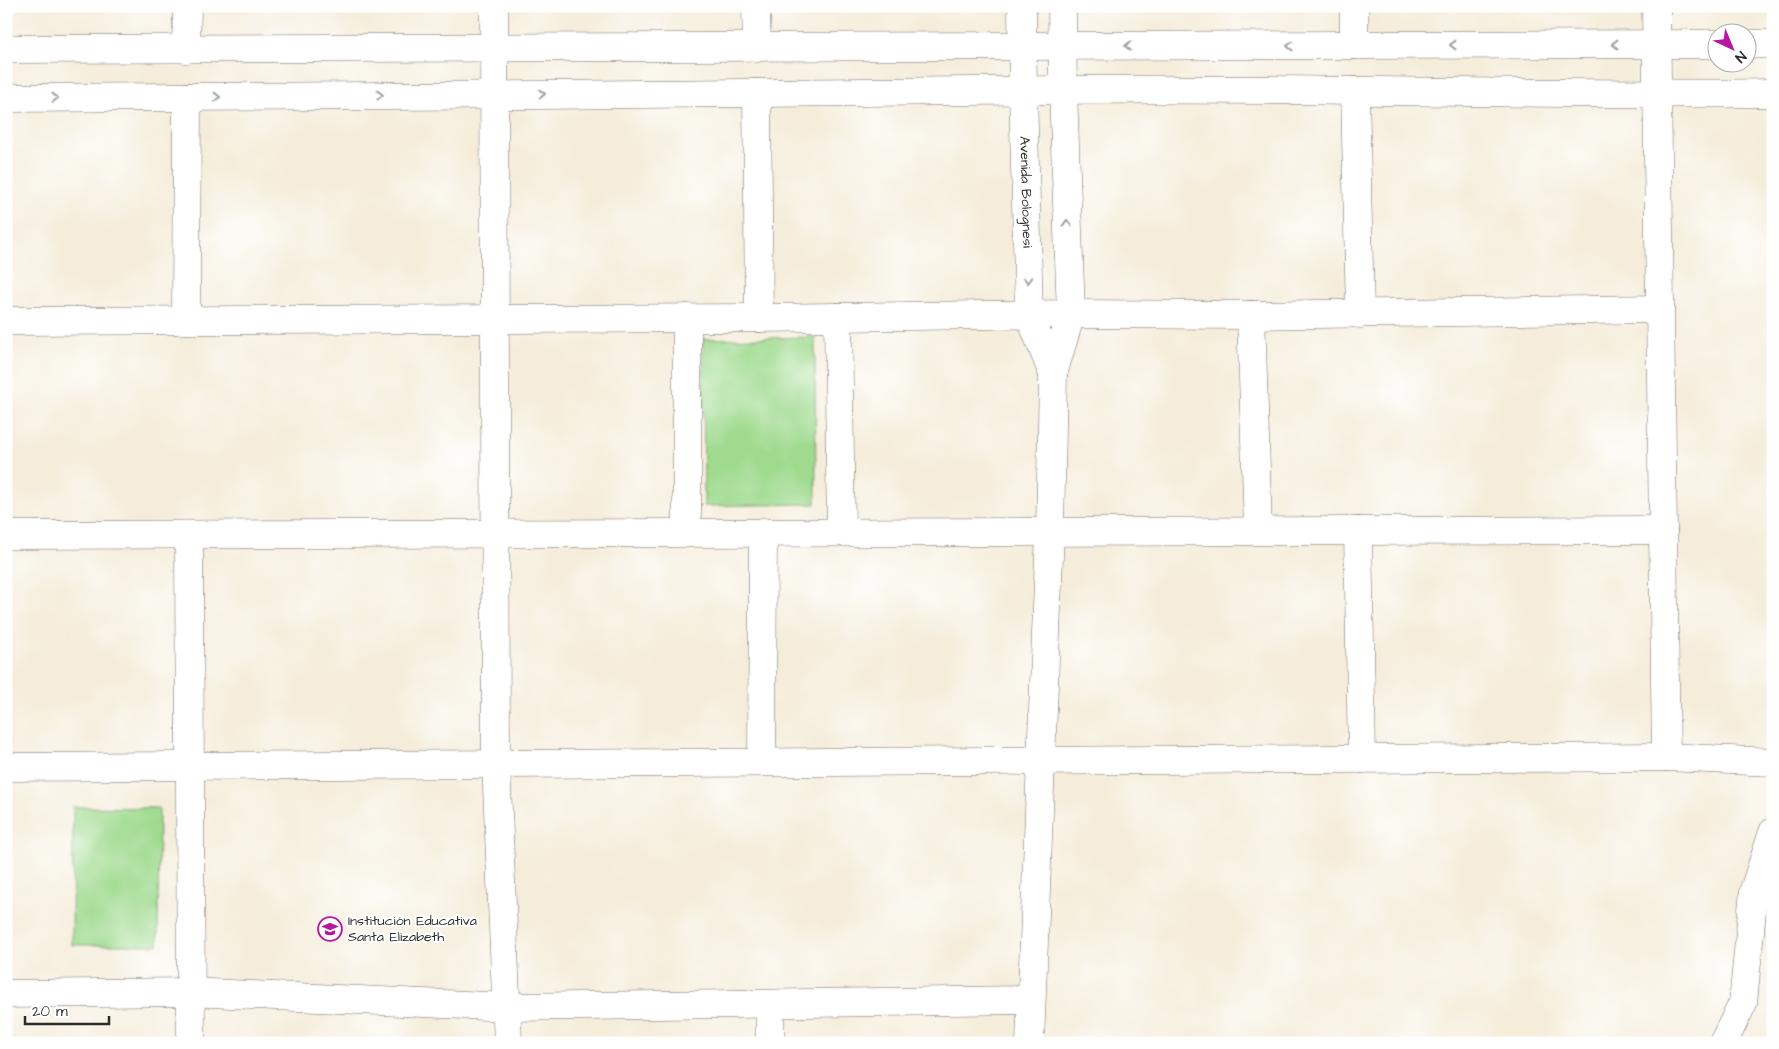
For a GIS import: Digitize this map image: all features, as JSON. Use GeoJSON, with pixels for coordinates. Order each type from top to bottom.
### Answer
{"type":"FeatureCollection","features":[{"type":"Feature","properties":{"kind":"street"},"geometry":{"type":"LineString","coordinates":[[186,6],[186,49]]}},
{"type":"Feature","properties":{"kind":"street"},"geometry":{"type":"LineString","coordinates":[[494,6],[496,764],[508,1007],[508,1043]]}},
{"type":"Feature","properties":{"kind":"street"},"geometry":{"type":"LineString","coordinates":[[756,6],[757,48]]}},
{"type":"Feature","properties":{"kind":"street","name":"Avenida Bolognesi"},"geometry":{"type":"LineString","coordinates":[[1022,6],[1029,314],[1053,374]]}},
{"type":"Feature","properties":{"kind":"street"},"geometry":{"type":"LineString","coordinates":[[1030,1043],[1030,1000],[1050,531],[1053,374],[1071,314],[1062,6]]}},
{"type":"Feature","properties":{"kind":"street"},"geometry":{"type":"LineString","coordinates":[[1354,6],[1354,46]]}},
{"type":"Feature","properties":{"kind":"street"},"geometry":{"type":"LineString","coordinates":[[1656,6],[1666,757]]}},
{"type":"Feature","properties":{"kind":"street"},"geometry":{"type":"LineString","coordinates":[[6,50],[1706,44]]}},
{"type":"Feature","properties":{"kind":"street"},"geometry":{"type":"LineString","coordinates":[[1756,44],[1773,44]]}},
{"type":"Feature","properties":{"kind":"street"},"geometry":{"type":"LineString","coordinates":[[6,98],[1023,92],[1063,90],[1773,93]]}},
{"type":"Feature","properties":{"kind":"street"},"geometry":{"type":"LineString","coordinates":[[1355,91],[1360,314]]}},
{"type":"Feature","properties":{"kind":"street"},"geometry":{"type":"LineString","coordinates":[[757,93],[760,318]]}},
{"type":"Feature","properties":{"kind":"street"},"geometry":{"type":"LineString","coordinates":[[186,320],[187,97]]}},
{"type":"Feature","properties":{"kind":"street"},"geometry":{"type":"LineString","coordinates":[[6,321],[760,318],[1029,314],[1251,315],[1660,309]]}},
{"type":"Feature","properties":{"kind":"street"},"geometry":{"type":"LineString","coordinates":[[1251,315],[1258,531]]}},
{"type":"Feature","properties":{"kind":"street"},"geometry":{"type":"LineString","coordinates":[[838,317],[841,532]]}},
{"type":"Feature","properties":{"kind":"street"},"geometry":{"type":"LineString","coordinates":[[686,318],[687,532]]}},
{"type":"Feature","properties":{"kind":"street"},"geometry":{"type":"LineString","coordinates":[[1358,530],[1362,759]]}},
{"type":"Feature","properties":{"kind":"street"},"geometry":{"type":"LineString","coordinates":[[6,536],[687,532],[1663,530]]}},
{"type":"Feature","properties":{"kind":"street"},"geometry":{"type":"LineString","coordinates":[[762,532],[762,762]]}},
{"type":"Feature","properties":{"kind":"street"},"geometry":{"type":"LineString","coordinates":[[189,535],[191,766],[189,992],[191,1043]]}},
{"type":"Feature","properties":{"kind":"street"},"geometry":{"type":"LineString","coordinates":[[6,767],[1666,757],[1773,762]]}},
{"type":"Feature","properties":{"kind":"street"},"geometry":{"type":"LineString","coordinates":[[1723,1043],[1743,1004],[1754,890],[1773,832]]}},
{"type":"Feature","properties":{"kind":"street"},"geometry":{"type":"LineString","coordinates":[[6,994],[189,992],[508,1007],[1030,1000]]}},
{"type":"Feature","properties":{"kind":"street"},"geometry":{"type":"LineString","coordinates":[[770,1004],[770,1043]]}},
{"type":"Feature","properties":{"kind":"green space"},"geometry":{"type":"Polygon","coordinates":[[[815,337],[816,504],[704,506],[703,339],[815,337]]]}},
{"type":"Feature","properties":{"kind":"green space"},"geometry":{"type":"Polygon","coordinates":[[[73,807],[159,808],[158,945],[72,945],[73,807]]]}},
{"type":"Feature","properties":{"kind":"place","name":"Institución Educativa Santa Elizabeth"},"geometry":{"type":"Point","coordinates":[330,929]}}]}
